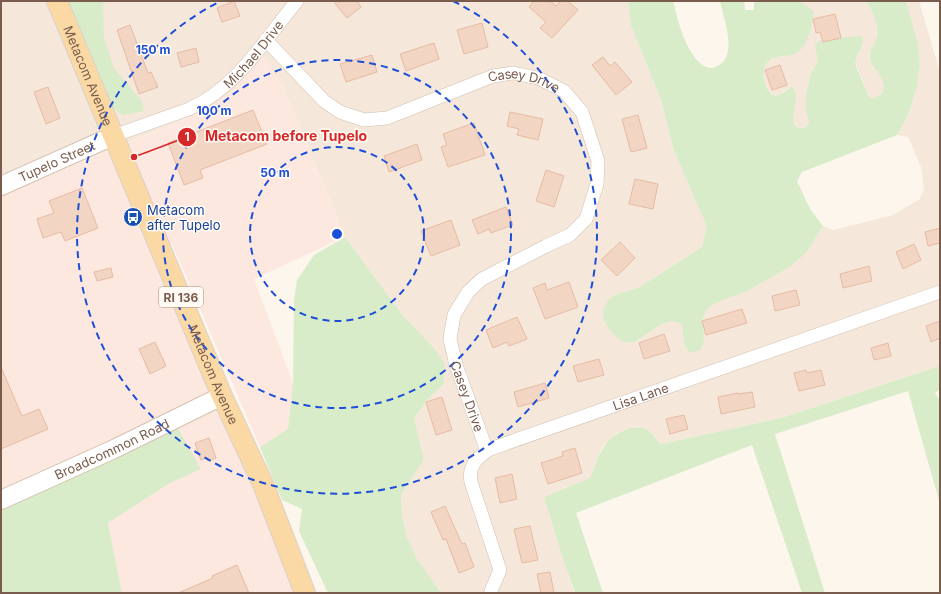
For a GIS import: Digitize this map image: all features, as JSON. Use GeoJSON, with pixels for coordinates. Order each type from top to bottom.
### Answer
{"type":"FeatureCollection","features":[{"type":"Feature","properties":{"kind":"main road","name":"Metacom Avenue"},"geometry":{"type":"LineString","coordinates":[[57,1],[222,396],[263,484],[305,593]]}},
{"type":"Feature","properties":{"kind":"street","name":"Michael Drive"},"geometry":{"type":"LineString","coordinates":[[113,136],[173,116],[200,104],[230,82],[297,1]]}},
{"type":"Feature","properties":{"kind":"street","name":"Casey Drive"},"geometry":{"type":"LineString","coordinates":[[266,40],[324,101],[340,112],[364,120],[387,118],[494,76],[513,74],[538,78],[564,91],[582,112],[598,161],[597,184],[586,219],[570,235],[482,279],[468,292],[454,315],[450,339],[455,359],[487,451]]}},
{"type":"Feature","properties":{"kind":"street","name":"Tupelo Street"},"geometry":{"type":"LineString","coordinates":[[1,186],[113,136]]}},
{"type":"Feature","properties":{"kind":"street","name":"Lisa Lane"},"geometry":{"type":"LineString","coordinates":[[491,591],[500,570],[469,474],[476,458],[490,449],[564,422],[940,292]]}},
{"type":"Feature","properties":{"kind":"street","name":"Broadcommon Road"},"geometry":{"type":"LineString","coordinates":[[1,500],[112,450],[222,396]]}},
{"type":"Feature","properties":{"kind":"shaded area"},"geometry":{"type":"Polygon","coordinates":[[[1,1],[628,1],[631,26],[661,100],[674,151],[707,227],[702,247],[638,288],[617,294],[636,342],[662,324],[672,321],[682,324],[684,344],[704,340],[703,318],[707,309],[715,303],[745,292],[807,252],[823,226],[833,230],[893,215],[920,199],[924,189],[921,167],[908,137],[897,135],[911,107],[917,86],[920,65],[918,44],[906,1],[919,1],[940,72],[940,366],[781,418],[661,444],[647,430],[637,426],[617,433],[602,447],[590,478],[544,497],[574,593],[441,593],[416,557],[407,537],[402,516],[401,495],[424,459],[414,418],[427,400],[443,385],[433,347],[404,317],[345,237],[282,84],[215,99],[184,119],[52,174],[1,174],[1,1]]]}},
{"type":"Feature","properties":{"kind":"shaded area"},"geometry":{"type":"Polygon","coordinates":[[[801,1],[866,1],[876,19],[877,30],[876,40],[869,55],[871,61],[884,79],[884,90],[881,95],[872,99],[868,95],[855,61],[856,56],[860,52],[818,61],[810,75],[806,96],[806,112],[809,122],[806,127],[801,128],[796,126],[794,122],[793,117],[796,95],[792,86],[779,95],[774,95],[767,88],[763,77],[764,67],[767,62],[776,57],[792,55],[811,9],[801,1]]]}},
{"type":"Feature","properties":{"kind":"shaded area"},"geometry":{"type":"Polygon","coordinates":[[[262,53],[282,84],[345,237],[254,279],[293,383],[288,429],[260,447],[172,244],[151,256],[289,569],[295,593],[122,593],[108,523],[170,483],[200,469],[1,506],[1,196],[184,119],[215,99],[262,53]]]}},
{"type":"Feature","properties":{"kind":"green space"},"geometry":{"type":"Polygon","coordinates":[[[61,1],[105,1],[103,7],[104,38],[114,68],[142,101],[144,111],[123,115],[115,110],[102,93],[61,1]]]}},
{"type":"Feature","properties":{"kind":"green space"},"geometry":{"type":"Polygon","coordinates":[[[628,1],[673,1],[681,29],[689,49],[701,64],[712,68],[721,64],[726,57],[728,49],[727,29],[720,1],[744,1],[745,10],[754,10],[754,1],[801,1],[814,13],[812,25],[805,44],[797,53],[771,59],[764,68],[765,84],[774,95],[779,95],[792,86],[796,93],[794,122],[796,126],[800,128],[806,127],[809,122],[806,112],[806,96],[810,75],[818,61],[815,45],[819,41],[824,39],[862,36],[863,40],[856,58],[856,66],[868,95],[872,99],[883,92],[883,82],[872,64],[870,55],[877,36],[877,26],[874,16],[866,1],[906,1],[918,44],[920,65],[917,86],[907,117],[897,135],[802,172],[797,181],[810,209],[823,226],[807,252],[791,266],[745,292],[715,303],[707,309],[703,318],[704,340],[700,350],[690,353],[684,344],[682,324],[672,321],[662,324],[635,342],[624,342],[616,337],[604,320],[603,310],[608,300],[617,294],[638,288],[702,247],[707,227],[674,151],[661,100],[631,26],[628,1]]]}},
{"type":"Feature","properties":{"kind":"green space"},"geometry":{"type":"Polygon","coordinates":[[[345,237],[404,317],[433,347],[445,364],[443,385],[427,400],[414,418],[424,459],[401,495],[402,516],[407,537],[416,557],[441,593],[331,593],[327,591],[299,531],[302,509],[282,500],[260,447],[288,429],[293,383],[294,300],[297,280],[314,255],[345,237]]]}},
{"type":"Feature","properties":{"kind":"green space"},"geometry":{"type":"Polygon","coordinates":[[[940,366],[940,389],[935,393],[940,401],[940,504],[908,391],[775,434],[825,593],[802,593],[752,445],[576,513],[603,593],[575,593],[544,497],[590,478],[602,450],[611,438],[617,434],[633,428],[643,428],[650,432],[661,444],[781,418],[940,366]]]}},
{"type":"Feature","properties":{"kind":"green space"},"geometry":{"type":"Polygon","coordinates":[[[176,425],[201,469],[170,483],[108,523],[122,593],[1,593],[1,506],[176,425]]]}},
{"type":"Feature","properties":{"kind":"building"},"geometry":{"type":"Polygon","coordinates":[[[234,1],[240,16],[222,22],[217,8],[234,1]]]}},
{"type":"Feature","properties":{"kind":"building"},"geometry":{"type":"Polygon","coordinates":[[[333,1],[357,1],[361,7],[347,18],[333,1]]]}},
{"type":"Feature","properties":{"kind":"building"},"geometry":{"type":"Polygon","coordinates":[[[534,1],[550,1],[556,6],[561,1],[568,1],[578,10],[552,38],[540,28],[546,22],[529,7],[534,1]]]}},
{"type":"Feature","properties":{"kind":"building"},"geometry":{"type":"Polygon","coordinates":[[[835,14],[841,38],[823,42],[820,32],[816,33],[813,19],[835,14]]]}},
{"type":"Feature","properties":{"kind":"building"},"geometry":{"type":"Polygon","coordinates":[[[482,23],[488,47],[464,54],[457,30],[482,23]]]}},
{"type":"Feature","properties":{"kind":"building"},"geometry":{"type":"Polygon","coordinates":[[[130,25],[148,73],[151,72],[158,87],[139,94],[117,30],[130,25]]]}},
{"type":"Feature","properties":{"kind":"building"},"geometry":{"type":"Polygon","coordinates":[[[434,43],[439,59],[406,71],[400,54],[434,43]]]}},
{"type":"Feature","properties":{"kind":"building"},"geometry":{"type":"Polygon","coordinates":[[[196,48],[199,62],[181,67],[177,53],[196,48]]]}},
{"type":"Feature","properties":{"kind":"building"},"geometry":{"type":"Polygon","coordinates":[[[372,55],[377,72],[346,82],[340,64],[372,55]]]}},
{"type":"Feature","properties":{"kind":"building"},"geometry":{"type":"Polygon","coordinates":[[[603,57],[610,66],[615,62],[632,82],[616,95],[592,65],[603,57]]]}},
{"type":"Feature","properties":{"kind":"building"},"geometry":{"type":"Polygon","coordinates":[[[780,65],[787,85],[772,90],[765,70],[780,65]]]}},
{"type":"Feature","properties":{"kind":"building"},"geometry":{"type":"Polygon","coordinates":[[[48,87],[60,118],[46,124],[34,92],[48,87]]]}},
{"type":"Feature","properties":{"kind":"building"},"geometry":{"type":"Polygon","coordinates":[[[253,110],[267,144],[200,170],[203,178],[184,185],[168,143],[253,110]]]}},
{"type":"Feature","properties":{"kind":"building"},"geometry":{"type":"Polygon","coordinates":[[[510,112],[543,119],[538,140],[517,135],[519,129],[507,126],[510,112]]]}},
{"type":"Feature","properties":{"kind":"building"},"geometry":{"type":"Polygon","coordinates":[[[638,115],[647,148],[631,152],[622,119],[638,115]]]}},
{"type":"Feature","properties":{"kind":"building"},"geometry":{"type":"Polygon","coordinates":[[[474,123],[485,155],[448,167],[441,147],[447,145],[443,134],[474,123]]]}},
{"type":"Feature","properties":{"kind":"building"},"geometry":{"type":"Polygon","coordinates":[[[417,144],[422,160],[389,172],[384,156],[417,144]]]}},
{"type":"Feature","properties":{"kind":"building"},"geometry":{"type":"Polygon","coordinates":[[[546,170],[564,176],[554,207],[536,201],[546,170]]]}},
{"type":"Feature","properties":{"kind":"building"},"geometry":{"type":"Polygon","coordinates":[[[635,179],[658,184],[653,209],[629,204],[635,179]]]}},
{"type":"Feature","properties":{"kind":"building"},"geometry":{"type":"Polygon","coordinates":[[[82,188],[98,228],[65,241],[61,232],[43,238],[37,219],[54,213],[49,201],[82,188]]]}},
{"type":"Feature","properties":{"kind":"building"},"geometry":{"type":"Polygon","coordinates":[[[506,207],[513,225],[491,233],[489,229],[478,234],[472,220],[506,207]]]}},
{"type":"Feature","properties":{"kind":"building"},"geometry":{"type":"Polygon","coordinates":[[[451,220],[460,245],[431,256],[421,231],[451,220]]]}},
{"type":"Feature","properties":{"kind":"building"},"geometry":{"type":"Polygon","coordinates":[[[940,228],[940,243],[928,246],[925,232],[940,228]]]}},
{"type":"Feature","properties":{"kind":"building"},"geometry":{"type":"Polygon","coordinates":[[[620,242],[635,258],[617,276],[601,260],[620,242]]]}},
{"type":"Feature","properties":{"kind":"building"},"geometry":{"type":"Polygon","coordinates":[[[914,244],[921,260],[903,269],[896,252],[914,244]]]}},
{"type":"Feature","properties":{"kind":"building"},"geometry":{"type":"Polygon","coordinates":[[[869,266],[872,281],[843,288],[840,274],[869,266]]]}},
{"type":"Feature","properties":{"kind":"building"},"geometry":{"type":"Polygon","coordinates":[[[111,268],[113,277],[97,281],[94,272],[111,268]]]}},
{"type":"Feature","properties":{"kind":"building"},"geometry":{"type":"Polygon","coordinates":[[[569,282],[578,307],[545,319],[533,288],[545,283],[547,290],[569,282]]]}},
{"type":"Feature","properties":{"kind":"building"},"geometry":{"type":"Polygon","coordinates":[[[796,290],[800,305],[775,311],[772,296],[796,290]]]}},
{"type":"Feature","properties":{"kind":"building"},"geometry":{"type":"Polygon","coordinates":[[[742,309],[747,323],[706,335],[702,321],[742,309]]]}},
{"type":"Feature","properties":{"kind":"building"},"geometry":{"type":"Polygon","coordinates":[[[517,317],[527,339],[509,346],[507,342],[493,348],[486,330],[517,317]]]}},
{"type":"Feature","properties":{"kind":"building"},"geometry":{"type":"Polygon","coordinates":[[[940,321],[940,338],[931,342],[926,326],[940,321]]]}},
{"type":"Feature","properties":{"kind":"building"},"geometry":{"type":"Polygon","coordinates":[[[664,334],[670,351],[644,359],[639,343],[664,334]]]}},
{"type":"Feature","properties":{"kind":"building"},"geometry":{"type":"Polygon","coordinates":[[[155,342],[166,366],[150,374],[139,349],[155,342]]]}},
{"type":"Feature","properties":{"kind":"building"},"geometry":{"type":"Polygon","coordinates":[[[888,343],[891,356],[874,360],[871,348],[888,343]]]}},
{"type":"Feature","properties":{"kind":"building"},"geometry":{"type":"Polygon","coordinates":[[[599,359],[604,375],[578,382],[573,366],[599,359]]]}},
{"type":"Feature","properties":{"kind":"building"},"geometry":{"type":"Polygon","coordinates":[[[1,367],[22,416],[39,409],[48,429],[1,449],[1,367]]]}},
{"type":"Feature","properties":{"kind":"building"},"geometry":{"type":"Polygon","coordinates":[[[806,370],[807,373],[821,370],[825,385],[799,391],[794,373],[806,370]]]}},
{"type":"Feature","properties":{"kind":"building"},"geometry":{"type":"Polygon","coordinates":[[[545,383],[549,398],[518,407],[514,392],[545,383]]]}},
{"type":"Feature","properties":{"kind":"building"},"geometry":{"type":"Polygon","coordinates":[[[752,392],[755,407],[721,414],[718,397],[752,392]]]}},
{"type":"Feature","properties":{"kind":"building"},"geometry":{"type":"Polygon","coordinates":[[[442,397],[452,430],[436,435],[426,402],[442,397]]]}},
{"type":"Feature","properties":{"kind":"building"},"geometry":{"type":"Polygon","coordinates":[[[684,415],[688,429],[670,434],[666,419],[684,415]]]}},
{"type":"Feature","properties":{"kind":"building"},"geometry":{"type":"Polygon","coordinates":[[[209,438],[216,458],[208,461],[207,458],[201,460],[195,443],[209,438]]]}},
{"type":"Feature","properties":{"kind":"building"},"geometry":{"type":"Polygon","coordinates":[[[575,448],[582,473],[548,484],[541,463],[563,456],[562,452],[575,448]]]}},
{"type":"Feature","properties":{"kind":"building"},"geometry":{"type":"Polygon","coordinates":[[[512,474],[517,499],[500,503],[495,478],[512,474]]]}},
{"type":"Feature","properties":{"kind":"building"},"geometry":{"type":"Polygon","coordinates":[[[445,506],[462,544],[465,543],[474,567],[459,573],[446,539],[443,540],[431,512],[445,506]]]}},
{"type":"Feature","properties":{"kind":"building"},"geometry":{"type":"Polygon","coordinates":[[[530,526],[538,560],[522,563],[514,529],[530,526]]]}},
{"type":"Feature","properties":{"kind":"building"},"geometry":{"type":"Polygon","coordinates":[[[237,565],[249,593],[178,593],[213,578],[212,576],[237,565]]]}},
{"type":"Feature","properties":{"kind":"building"},"geometry":{"type":"Polygon","coordinates":[[[550,572],[554,593],[541,593],[537,574],[550,572]]]}},
{"type":"Feature","properties":{"kind":"place","name":"Metacom before Tupelo"},"geometry":{"type":"Point","coordinates":[134,157]}},
{"type":"Feature","properties":{"kind":"place","name":"Metacom after Tupelo"},"geometry":{"type":"Point","coordinates":[133,217]}}]}
